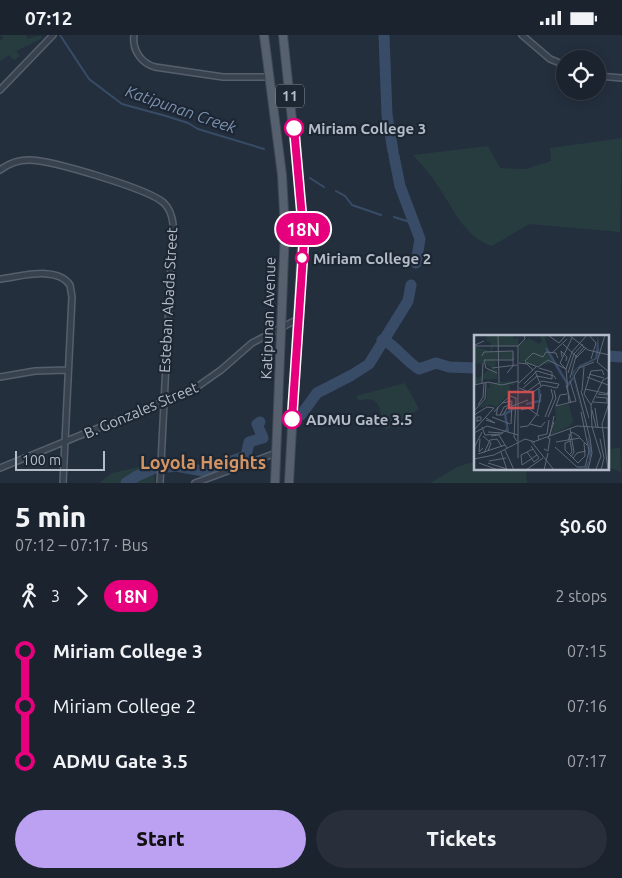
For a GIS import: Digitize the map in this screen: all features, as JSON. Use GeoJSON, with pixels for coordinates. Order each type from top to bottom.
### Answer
{"type":"FeatureCollection","features":[{"type":"Feature","properties":{"kind":"main road","name":"Katipunan Avenue"},"geometry":{"type":"LineString","coordinates":[[264,35],[282,175],[285,230],[275,483]]}},
{"type":"Feature","properties":{"kind":"main road","name":"Katipunan Avenue"},"geometry":{"type":"LineString","coordinates":[[283,35],[303,223],[288,483]]}},
{"type":"Feature","properties":{"kind":"street"},"geometry":{"type":"LineString","coordinates":[[0,90],[53,35]]}},
{"type":"Feature","properties":{"kind":"street"},"geometry":{"type":"LineString","coordinates":[[134,35],[134,45],[138,55],[145,63],[155,67],[222,77],[270,77]]}},
{"type":"Feature","properties":{"kind":"street"},"geometry":{"type":"LineString","coordinates":[[522,35],[550,59],[556,61]]}},
{"type":"Feature","properties":{"kind":"street"},"geometry":{"type":"LineString","coordinates":[[606,77],[622,79]]}},
{"type":"Feature","properties":{"kind":"street","name":"Esteban Abada Street"},"geometry":{"type":"LineString","coordinates":[[0,170],[14,163],[24,161],[49,163],[147,193],[163,202],[169,209],[173,224],[160,483]]}},
{"type":"Feature","properties":{"kind":"street"},"geometry":{"type":"LineString","coordinates":[[0,279],[50,274],[67,281],[72,297],[63,483]]}},
{"type":"Feature","properties":{"kind":"street","name":"B. Gonzales Street"},"geometry":{"type":"LineString","coordinates":[[0,468],[163,403],[208,380],[252,343],[298,319]]}},
{"type":"Feature","properties":{"kind":"street"},"geometry":{"type":"LineString","coordinates":[[0,377],[35,371],[67,371]]}},
{"type":"Feature","properties":{"kind":"street"},"geometry":{"type":"LineString","coordinates":[[195,483],[276,453]]}},
{"type":"Feature","properties":{"kind":"green space"},"geometry":{"type":"Polygon","coordinates":[[[0,35],[26,35],[27,39],[41,35],[41,39],[16,51],[20,56],[14,60],[9,55],[0,61],[0,41],[4,38],[0,35]]]}},
{"type":"Feature","properties":{"kind":"green space"},"geometry":{"type":"Polygon","coordinates":[[[622,138],[620,232],[529,224],[492,246],[474,236],[460,221],[438,186],[413,155],[488,146],[500,168],[525,169],[551,161],[550,148],[622,138]]]}},
{"type":"Feature","properties":{"kind":"green space"},"geometry":{"type":"Polygon","coordinates":[[[405,383],[419,409],[386,430],[377,403],[368,399],[359,401],[356,396],[405,383]]]}},
{"type":"Feature","properties":{"kind":"green space"},"geometry":{"type":"Polygon","coordinates":[[[620,448],[621,472],[610,468],[610,449],[620,448]]]}},
{"type":"Feature","properties":{"kind":"green space"},"geometry":{"type":"Polygon","coordinates":[[[474,462],[474,471],[526,471],[527,483],[430,483],[457,467],[474,462]]]}},
{"type":"Feature","properties":{"kind":"green space"},"geometry":{"type":"Polygon","coordinates":[[[153,464],[155,483],[99,483],[112,473],[153,464]]]}},
{"type":"Feature","properties":{"kind":"waterway","name":"Katipunan Creek"},"geometry":{"type":"LineString","coordinates":[[60,35],[89,79],[122,104],[166,116],[188,123],[198,129],[264,149]]}},
{"type":"Feature","properties":{"kind":"waterway"},"geometry":{"type":"LineString","coordinates":[[384,35],[387,115],[393,151]]}},
{"type":"Feature","properties":{"kind":"waterway"},"geometry":{"type":"LineString","coordinates":[[394,156],[400,186],[420,239],[416,263]]}},
{"type":"Feature","properties":{"kind":"waterway","name":"Katipunan Creek"},"geometry":{"type":"LineString","coordinates":[[310,178],[324,187]]}},
{"type":"Feature","properties":{"kind":"waterway","name":"Katipunan Creek"},"geometry":{"type":"LineString","coordinates":[[336,191],[345,196],[352,205],[381,215]]}},
{"type":"Feature","properties":{"kind":"waterway","name":"Katipunan Creek"},"geometry":{"type":"LineString","coordinates":[[394,217],[413,223]]}},
{"type":"Feature","properties":{"kind":"waterway"},"geometry":{"type":"LineString","coordinates":[[301,415],[317,393],[369,364],[408,301],[411,285]]}},
{"type":"Feature","properties":{"kind":"waterway"},"geometry":{"type":"LineString","coordinates":[[382,340],[391,345],[419,369],[436,363],[449,367],[474,368]]}},
{"type":"Feature","properties":{"kind":"waterway"},"geometry":{"type":"LineString","coordinates":[[610,356],[622,357]]}},
{"type":"Feature","properties":{"kind":"waterway"},"geometry":{"type":"LineString","coordinates":[[168,467],[176,466],[203,471],[246,456],[249,442],[263,438],[257,424],[260,422]]}},
{"type":"Feature","properties":{"kind":"waterway"},"geometry":{"type":"LineString","coordinates":[[126,483],[153,469]]}},
{"type":"Feature","properties":{"kind":"bus line","name":"18N"},"geometry":{"type":"LineString","coordinates":[[292,419],[304,240],[294,128]]}},
{"type":"Feature","properties":{"kind":"place","name":"Miriam College 3"},"geometry":{"type":"Point","coordinates":[294,128]}},
{"type":"Feature","properties":{"kind":"place","name":"Miriam College 2"},"geometry":{"type":"Point","coordinates":[302,258]}},
{"type":"Feature","properties":{"kind":"place","name":"ADMU Gate 3.5"},"geometry":{"type":"Point","coordinates":[292,419]}},
{"type":"Feature","properties":{"kind":"district","name":"Loyola Heights"},"geometry":{"type":"Point","coordinates":[203,462]}}]}
